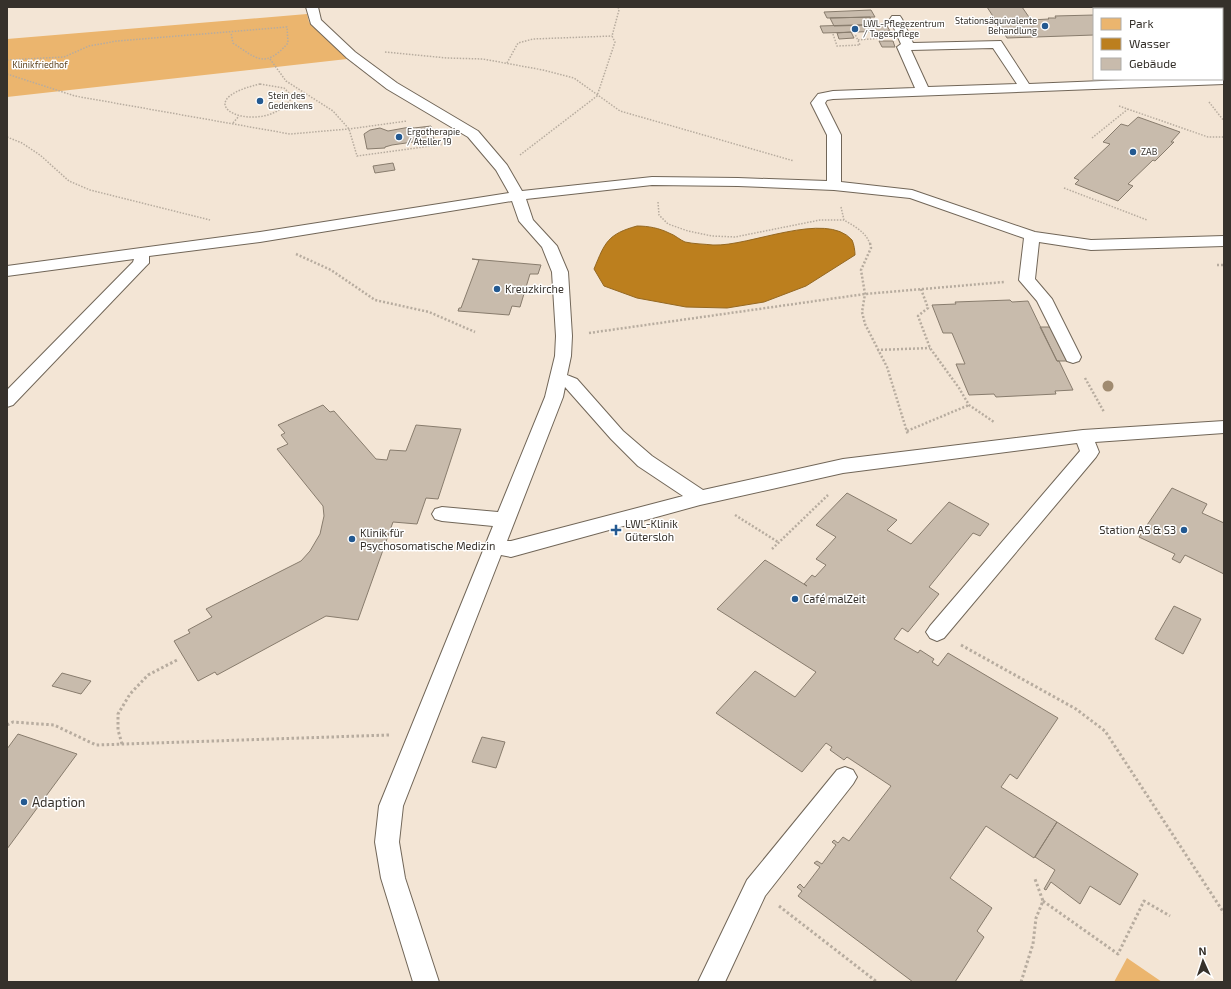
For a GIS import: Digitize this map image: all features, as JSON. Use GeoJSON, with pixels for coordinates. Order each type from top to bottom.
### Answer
{"type":"FeatureCollection","features":[{"type":"Feature","properties":{"kind":"lane"},"geometry":{"type":"LineString","coordinates":[[312,7],[315,21],[351,55],[392,86],[446,116],[473,134],[479,140],[502,168],[518,196],[526,221],[549,246],[560,272],[564,336],[563,356],[554,397],[391,806],[387,842],[393,878],[426,982]]}},
{"type":"Feature","properties":{"kind":"lane"},"geometry":{"type":"LineString","coordinates":[[896,19],[909,47]]}},
{"type":"Feature","properties":{"kind":"lane"},"geometry":{"type":"LineString","coordinates":[[923,91],[903,47],[994,39],[1025,87]]}},
{"type":"Feature","properties":{"kind":"lane"},"geometry":{"type":"LineString","coordinates":[[834,181],[834,135],[818,103],[823,97],[833,95],[923,91],[1224,80]]}},
{"type":"Feature","properties":{"kind":"lane"},"geometry":{"type":"LineString","coordinates":[[7,271],[260,237],[518,196],[652,181],[834,181],[912,194],[1032,236],[1091,245],[1224,241]]}},
{"type":"Feature","properties":{"kind":"lane"},"geometry":{"type":"LineString","coordinates":[[1032,236],[1027,280],[1044,299],[1073,357]]}},
{"type":"Feature","properties":{"kind":"lane"},"geometry":{"type":"LineString","coordinates":[[7,401],[141,263],[142,252]]}},
{"type":"Feature","properties":{"kind":"lane"},"geometry":{"type":"LineString","coordinates":[[558,378],[571,383],[617,436],[645,461],[700,498]]}},
{"type":"Feature","properties":{"kind":"lane"},"geometry":{"type":"LineString","coordinates":[[494,546],[511,549],[700,498],[852,465],[1084,436],[1224,427]]}},
{"type":"Feature","properties":{"kind":"lane"},"geometry":{"type":"LineString","coordinates":[[937,632],[1090,452],[1084,436]]}},
{"type":"Feature","properties":{"kind":"lane"},"geometry":{"type":"LineString","coordinates":[[442,514],[505,520]]}},
{"type":"Feature","properties":{"kind":"lane"},"geometry":{"type":"LineString","coordinates":[[711,982],[756,888],[845,777]]}},
{"type":"Feature","properties":{"kind":"path"},"geometry":{"type":"LineString","coordinates":[[502,168],[597,96],[615,42],[612,36],[619,10],[618,7]]}},
{"type":"Feature","properties":{"kind":"path"},"geometry":{"type":"LineString","coordinates":[[7,60],[64,57],[89,46],[117,41],[231,33],[287,27],[288,43],[282,50],[270,59],[258,59],[232,43],[231,33]]}},
{"type":"Feature","properties":{"kind":"path"},"geometry":{"type":"LineString","coordinates":[[833,34],[837,46],[860,45],[855,34]]}},
{"type":"Feature","properties":{"kind":"path"},"geometry":{"type":"LineString","coordinates":[[508,63],[518,43],[533,39],[612,36]]}},
{"type":"Feature","properties":{"kind":"path"},"geometry":{"type":"LineString","coordinates":[[858,40],[876,38],[884,40]]}},
{"type":"Feature","properties":{"kind":"path"},"geometry":{"type":"LineString","coordinates":[[351,55],[375,52],[447,58],[484,58],[574,78],[597,96],[620,111],[786,159],[834,181],[844,220]]}},
{"type":"Feature","properties":{"kind":"path"},"geometry":{"type":"LineString","coordinates":[[270,59],[286,81],[333,111],[349,128],[358,156],[479,140]]}},
{"type":"Feature","properties":{"kind":"path"},"geometry":{"type":"LineString","coordinates":[[7,74],[75,96],[290,134],[446,116]]}},
{"type":"Feature","properties":{"kind":"path"},"geometry":{"type":"LineString","coordinates":[[260,84],[271,84],[282,87],[291,95],[291,100],[287,106],[280,110],[260,116],[239,116],[231,113],[226,109],[224,104],[230,94],[243,88],[260,84]]}},
{"type":"Feature","properties":{"kind":"path"},"geometry":{"type":"LineString","coordinates":[[282,87],[291,84]]}},
{"type":"Feature","properties":{"kind":"path"},"geometry":{"type":"LineString","coordinates":[[1102,84],[1116,105],[1208,137],[1224,137]]}},
{"type":"Feature","properties":{"kind":"path"},"geometry":{"type":"LineString","coordinates":[[1092,138],[1128,109]]}},
{"type":"Feature","properties":{"kind":"path"},"geometry":{"type":"LineString","coordinates":[[233,124],[239,116]]}},
{"type":"Feature","properties":{"kind":"path"},"geometry":{"type":"LineString","coordinates":[[7,138],[22,143],[40,155],[69,181],[90,190],[210,220]]}},
{"type":"Feature","properties":{"kind":"path"},"geometry":{"type":"LineString","coordinates":[[1064,188],[1151,222]]}},
{"type":"Feature","properties":{"kind":"path"},"geometry":{"type":"LineString","coordinates":[[660,196],[658,203],[659,215],[668,224],[688,231],[712,236],[735,237],[820,220],[844,220],[856,226],[868,238],[871,248],[861,270],[865,294],[862,312],[865,324],[887,367],[907,431],[913,457]]}},
{"type":"Feature","properties":{"kind":"path"},"geometry":{"type":"LineString","coordinates":[[260,237],[331,270],[375,300],[428,312],[476,332]]}},
{"type":"Feature","properties":{"kind":"path"},"geometry":{"type":"LineString","coordinates":[[564,336],[865,294],[1027,280]]}},
{"type":"Feature","properties":{"kind":"path"},"geometry":{"type":"LineString","coordinates":[[921,289],[928,308],[918,316],[930,348],[959,388],[968,405],[986,418],[1032,442]]}},
{"type":"Feature","properties":{"kind":"path"},"geometry":{"type":"LineString","coordinates":[[877,350],[930,348]]}},
{"type":"Feature","properties":{"kind":"path"},"geometry":{"type":"LineString","coordinates":[[1081,372],[1116,433]]}},
{"type":"Feature","properties":{"kind":"path"},"geometry":{"type":"LineString","coordinates":[[907,431],[968,405]]}},
{"type":"Feature","properties":{"kind":"path"},"geometry":{"type":"LineString","coordinates":[[772,549],[854,469],[852,465]]}},
{"type":"Feature","properties":{"kind":"path"},"geometry":{"type":"LineString","coordinates":[[763,533],[778,542]]}},
{"type":"Feature","properties":{"kind":"path"},"geometry":{"type":"LineString","coordinates":[[937,632],[1076,709],[1105,731],[1224,913]]}},
{"type":"Feature","properties":{"kind":"path"},"geometry":{"type":"LineString","coordinates":[[122,744],[118,730],[118,714],[130,694],[148,675],[179,659]]}},
{"type":"Feature","properties":{"kind":"path"},"geometry":{"type":"LineString","coordinates":[[7,725],[13,722],[54,725],[96,745],[420,734]]}},
{"type":"Feature","properties":{"kind":"path"},"geometry":{"type":"LineString","coordinates":[[1035,879],[1043,901],[1118,954],[1144,901],[1170,916]]}},
{"type":"Feature","properties":{"kind":"path"},"geometry":{"type":"LineString","coordinates":[[756,888],[876,982]]}},
{"type":"Feature","properties":{"kind":"path"},"geometry":{"type":"LineString","coordinates":[[1021,982],[1034,944],[1036,918],[1043,901]]}},
{"type":"Feature","properties":{"kind":"green space","name":"Klinikfriedhof"},"geometry":{"type":"Polygon","coordinates":[[[307,14],[309,22],[347,59],[7,97],[7,39],[307,14]]]}},
{"type":"Feature","properties":{"kind":"green space"},"geometry":{"type":"Polygon","coordinates":[[[1127,958],[1162,982],[1114,982],[1127,958]]]}},
{"type":"Feature","properties":{"kind":"water"},"geometry":{"type":"Polygon","coordinates":[[[637,226],[661,230],[685,242],[713,245],[746,241],[786,232],[824,228],[840,232],[852,240],[855,255],[806,286],[764,302],[727,308],[686,307],[637,298],[604,286],[594,269],[601,252],[609,240],[614,236],[620,232],[637,226]]]}},
{"type":"Feature","properties":{"kind":"building","name":"Stationsäquivalente Behandlung"},"geometry":{"type":"Polygon","coordinates":[[[987,7],[1022,7],[1031,20],[1056,18],[1055,16],[1093,15],[1093,35],[1007,38],[1002,30],[999,30],[993,21],[996,21],[987,7]]]}},
{"type":"Feature","properties":{"kind":"building","name":"LWL-Pflegezentrum / Tagespflege"},"geometry":{"type":"Polygon","coordinates":[[[871,10],[875,17],[827,18],[824,12],[871,10]]]}},
{"type":"Feature","properties":{"kind":"building","name":"LWL-Pflegezentrum / Tagespflege"},"geometry":{"type":"Polygon","coordinates":[[[870,17],[874,25],[834,26],[830,18],[870,17]]]}},
{"type":"Feature","properties":{"kind":"building","name":"LWL-Pflegezentrum / Tagespflege"},"geometry":{"type":"Polygon","coordinates":[[[886,24],[890,31],[823,33],[820,26],[886,24]]]}},
{"type":"Feature","properties":{"kind":"building","name":"LWL-Pflegezentrum / Tagespflege"},"geometry":{"type":"Polygon","coordinates":[[[851,32],[854,38],[839,39],[837,33],[851,32]]]}},
{"type":"Feature","properties":{"kind":"building","name":"LWL-Pflegezentrum / Tagespflege"},"geometry":{"type":"Polygon","coordinates":[[[879,41],[893,41],[895,47],[882,47],[879,41]]]}},
{"type":"Feature","properties":{"kind":"building","name":"ZAB"},"geometry":{"type":"Polygon","coordinates":[[[1138,117],[1180,132],[1171,142],[1174,142],[1155,161],[1153,160],[1128,184],[1133,186],[1118,201],[1075,184],[1079,180],[1074,178],[1110,144],[1103,142],[1121,124],[1128,126],[1138,117]]]}},
{"type":"Feature","properties":{"kind":"building","name":"Ergotherapie / Ateller 19"},"geometry":{"type":"Polygon","coordinates":[[[431,126],[434,139],[392,145],[385,148],[367,149],[364,134],[370,130],[380,128],[388,131],[410,127],[431,126]]]}},
{"type":"Feature","properties":{"kind":"building"},"geometry":{"type":"Polygon","coordinates":[[[393,163],[395,170],[375,173],[373,166],[393,163]]]}},
{"type":"Feature","properties":{"kind":"building","name":"Kreuzkirche"},"geometry":{"type":"Polygon","coordinates":[[[472,259],[541,265],[538,274],[530,274],[520,307],[512,306],[509,315],[458,311],[459,308],[461,308],[479,260],[472,259]]]}},
{"type":"Feature","properties":{"kind":"building"},"geometry":{"type":"Polygon","coordinates":[[[1010,300],[1012,302],[1028,301],[1073,390],[1055,391],[1056,394],[996,397],[994,394],[969,395],[956,364],[965,364],[952,333],[943,333],[932,305],[956,304],[955,302],[1010,300]]]}},
{"type":"Feature","properties":{"kind":"building"},"geometry":{"type":"Polygon","coordinates":[[[1040,327],[1055,327],[1073,361],[1057,361],[1040,327]]]}},
{"type":"Feature","properties":{"kind":"building","name":"Klinik für Psychosomatische Medizin"},"geometry":{"type":"Polygon","coordinates":[[[323,405],[330,412],[334,411],[376,459],[387,460],[390,450],[406,451],[416,425],[461,429],[438,499],[426,498],[417,524],[393,522],[358,620],[326,616],[217,675],[215,672],[198,681],[174,641],[190,633],[188,630],[212,617],[206,609],[301,561],[310,551],[320,534],[324,516],[323,506],[277,449],[288,444],[281,435],[285,433],[278,425],[323,405]]]}},
{"type":"Feature","properties":{"kind":"building","name":"Station AS & S3"},"geometry":{"type":"Polygon","coordinates":[[[1172,488],[1207,504],[1202,513],[1224,523],[1224,574],[1185,555],[1180,563],[1172,559],[1175,554],[1139,537],[1172,488]]]}},
{"type":"Feature","properties":{"kind":"building"},"geometry":{"type":"Polygon","coordinates":[[[847,493],[897,520],[887,530],[911,544],[949,502],[989,524],[980,536],[973,533],[929,587],[939,594],[908,632],[902,628],[894,639],[918,653],[920,650],[934,659],[932,662],[938,666],[948,653],[1058,718],[1017,779],[1010,774],[1001,787],[1057,822],[1034,858],[986,826],[950,878],[992,908],[977,931],[984,937],[955,982],[913,982],[798,896],[802,891],[797,887],[800,884],[804,888],[820,867],[814,863],[817,861],[822,864],[836,845],[832,842],[834,840],[838,843],[843,837],[849,841],[891,786],[847,757],[844,760],[830,750],[832,747],[826,743],[802,772],[716,713],[755,671],[795,697],[816,672],[717,609],[765,560],[807,586],[804,584],[812,575],[815,577],[826,565],[816,559],[836,537],[816,525],[847,493]]]}},
{"type":"Feature","properties":{"kind":"building"},"geometry":{"type":"Polygon","coordinates":[[[1174,606],[1201,619],[1183,654],[1155,639],[1174,606]]]}},
{"type":"Feature","properties":{"kind":"building"},"geometry":{"type":"Polygon","coordinates":[[[62,673],[91,681],[81,694],[52,686],[62,673]]]}},
{"type":"Feature","properties":{"kind":"building","name":"Adaption"},"geometry":{"type":"Polygon","coordinates":[[[18,734],[77,754],[7,849],[7,749],[18,734]]]}},
{"type":"Feature","properties":{"kind":"building"},"geometry":{"type":"Polygon","coordinates":[[[482,737],[505,742],[496,768],[472,762],[482,737]]]}},
{"type":"Feature","properties":{"kind":"building"},"geometry":{"type":"Polygon","coordinates":[[[1057,822],[1138,874],[1120,905],[1090,886],[1080,904],[1051,882],[1046,890],[1044,889],[1055,870],[1035,857],[1057,822]]]}},
{"type":"Feature","properties":{"kind":"place","name":"Stationsäquivalente Behandlung"},"geometry":{"type":"Point","coordinates":[1045,26]}},
{"type":"Feature","properties":{"kind":"place","name":"LWL-Pflegezentrum / Tagespflege"},"geometry":{"type":"Point","coordinates":[855,29]}},
{"type":"Feature","properties":{"kind":"place","name":"Stein des Gedenkens"},"geometry":{"type":"Point","coordinates":[260,101]}},
{"type":"Feature","properties":{"kind":"place","name":"Ergotherapie / Ateller 19"},"geometry":{"type":"Point","coordinates":[399,137]}},
{"type":"Feature","properties":{"kind":"place","name":"ZAB"},"geometry":{"type":"Point","coordinates":[1133,152]}},
{"type":"Feature","properties":{"kind":"place","name":"Kreuzkirche"},"geometry":{"type":"Point","coordinates":[497,289]}},
{"type":"Feature","properties":{"kind":"place","name":"LWL-Klinik Gütersloh"},"geometry":{"type":"Point","coordinates":[616,530]}},
{"type":"Feature","properties":{"kind":"place","name":"Station AS & S3"},"geometry":{"type":"Point","coordinates":[1184,530]}},
{"type":"Feature","properties":{"kind":"place","name":"Klinik für Psychosomatische Medizin"},"geometry":{"type":"Point","coordinates":[352,539]}},
{"type":"Feature","properties":{"kind":"place","name":"Café malZeit"},"geometry":{"type":"Point","coordinates":[795,599]}},
{"type":"Feature","properties":{"kind":"place","name":"Adaption"},"geometry":{"type":"Point","coordinates":[24,802]}}]}
